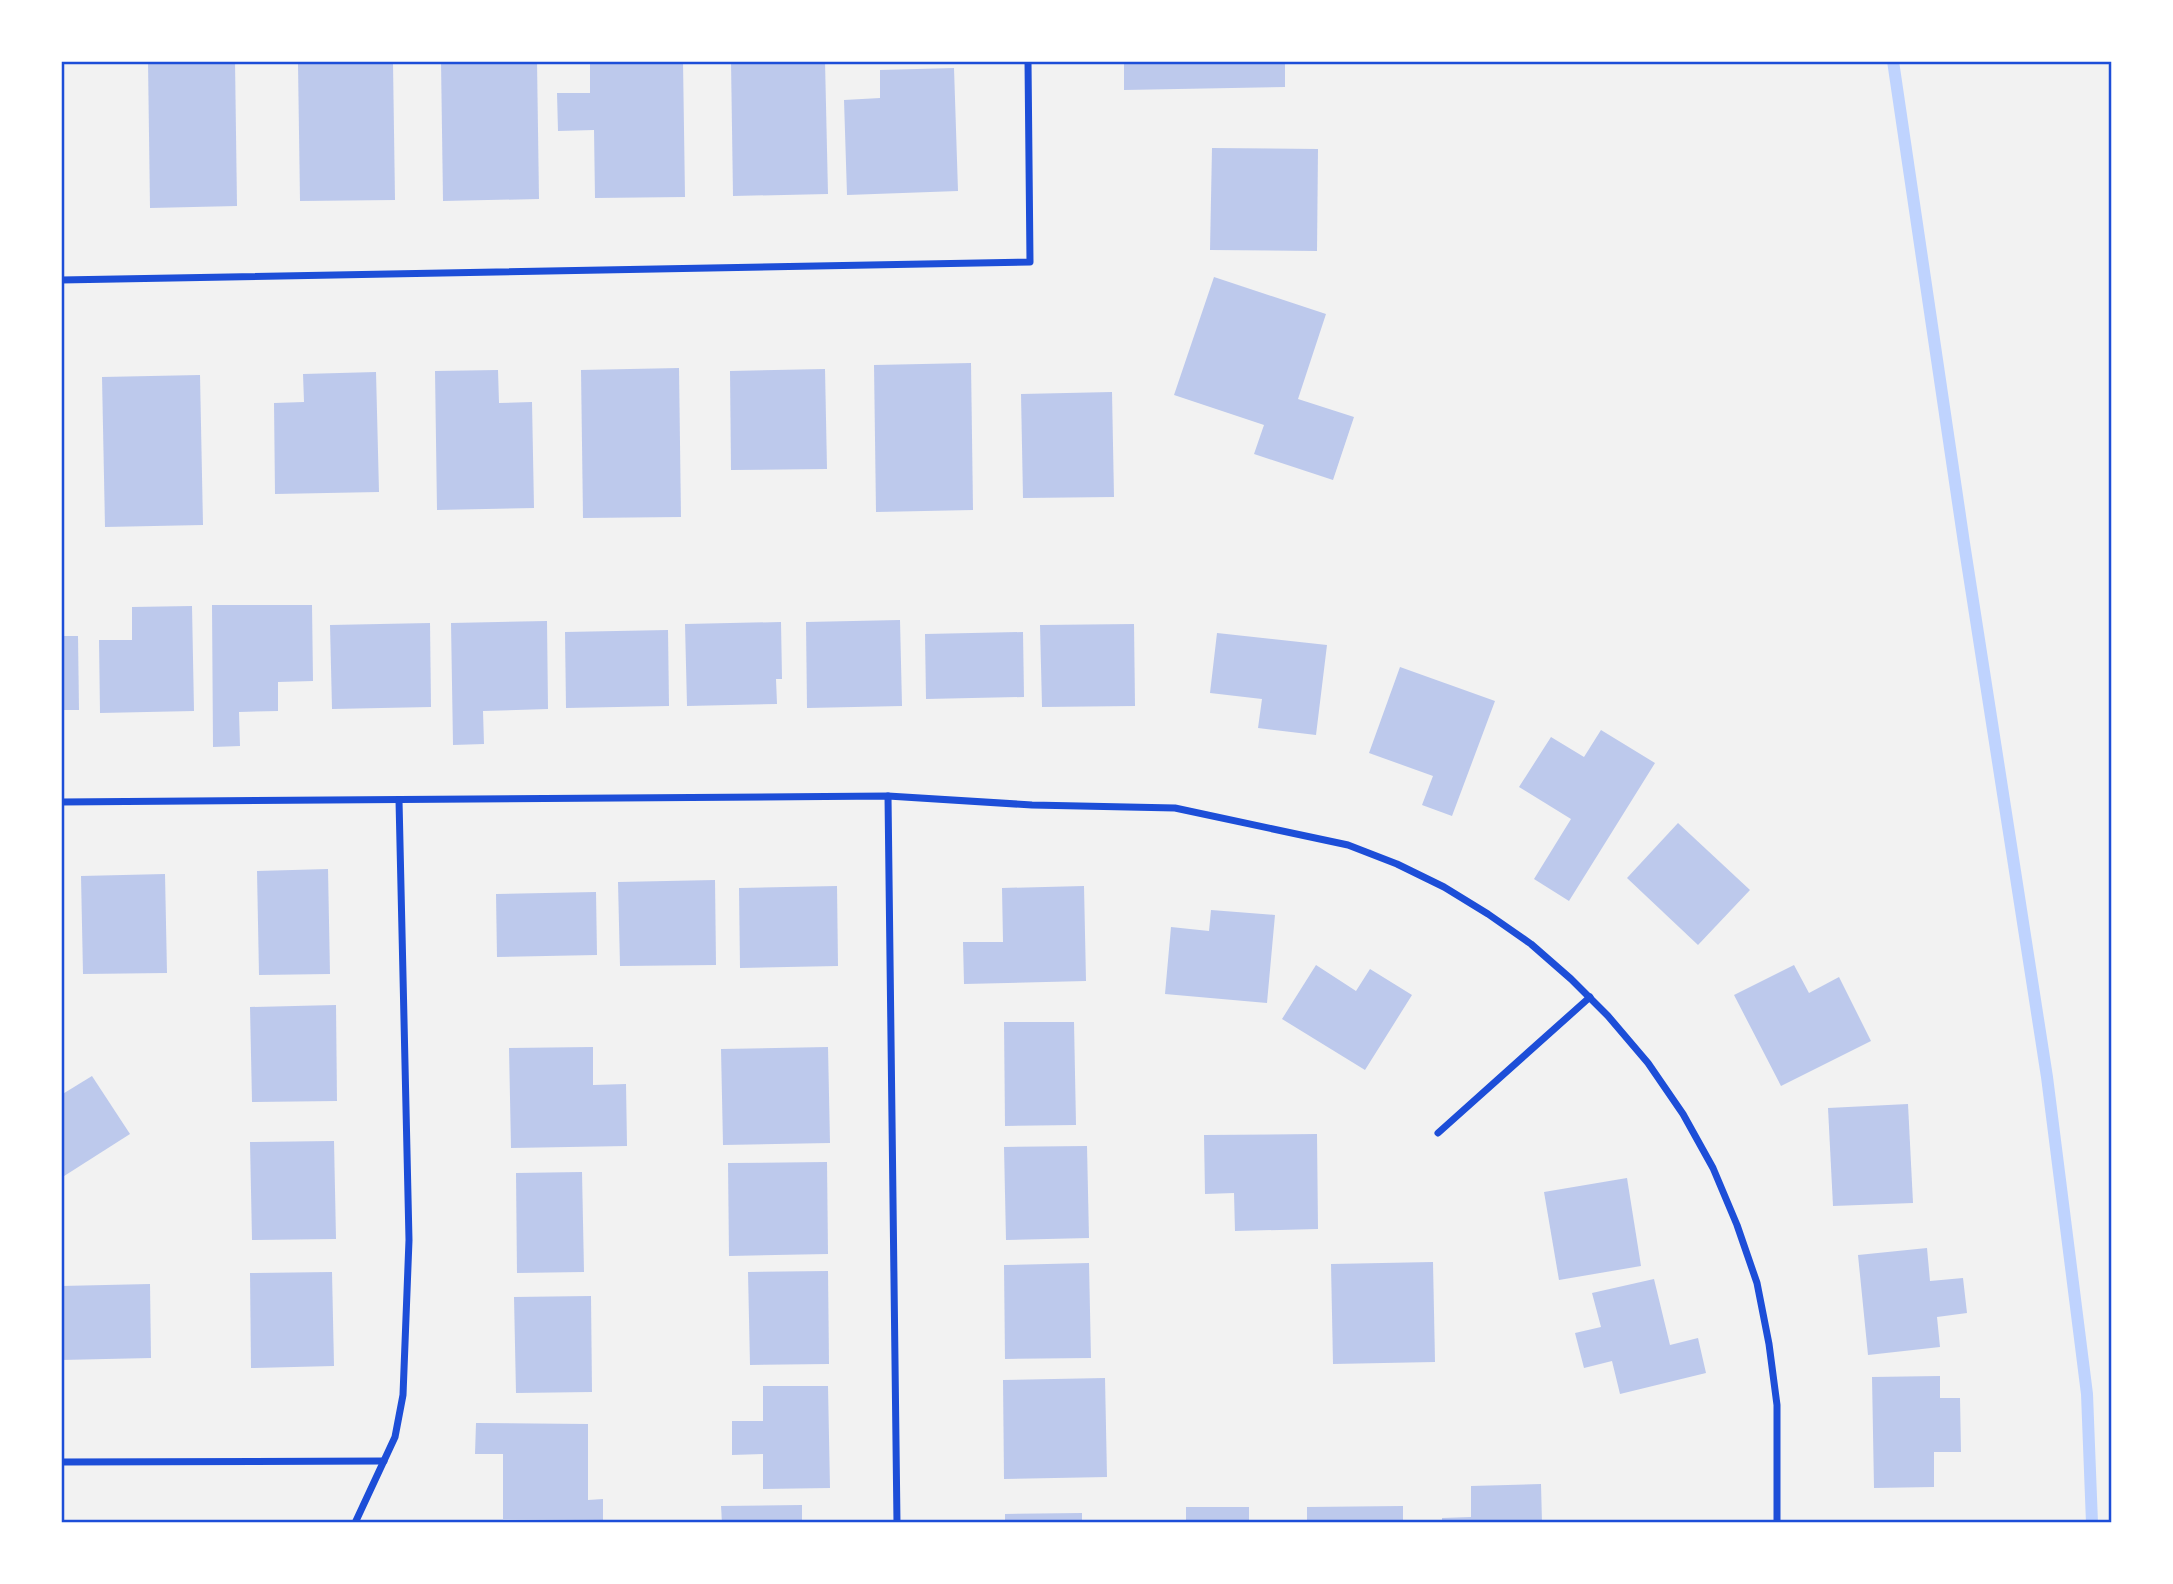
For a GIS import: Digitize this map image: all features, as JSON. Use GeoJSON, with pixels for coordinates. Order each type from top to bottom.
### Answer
{"type":"FeatureCollection","features":[{"type":"Feature","properties":{"kind":"street"},"geometry":{"type":"LineString","coordinates":[[61,281],[1030,262],[1028,61]]}},
{"type":"Feature","properties":{"kind":"street"},"geometry":{"type":"LineString","coordinates":[[888,796],[897,1523]]}},
{"type":"Feature","properties":{"kind":"street"},"geometry":{"type":"LineString","coordinates":[[61,802],[888,796],[1032,805],[1175,808],[1348,845],[1396,864],[1444,887],[1531,944],[1590,997],[1648,1063],[1683,1114],[1713,1168],[1737,1225],[1756,1283],[1769,1344],[1777,1405],[1777,1523]]}},
{"type":"Feature","properties":{"kind":"street"},"geometry":{"type":"LineString","coordinates":[[355,1523],[395,1437],[403,1395],[409,1240],[399,800]]}},
{"type":"Feature","properties":{"kind":"street"},"geometry":{"type":"LineString","coordinates":[[1438,1133],[1590,997]]}},
{"type":"Feature","properties":{"kind":"street"},"geometry":{"type":"LineString","coordinates":[[61,1462],[384,1461]]}},
{"type":"Feature","properties":{"kind":"building"},"geometry":{"type":"Polygon","coordinates":[[[148,61],[235,61],[237,206],[150,208],[148,61]]]}},
{"type":"Feature","properties":{"kind":"building"},"geometry":{"type":"Polygon","coordinates":[[[441,61],[537,61],[539,199],[443,201],[441,61]]]}},
{"type":"Feature","properties":{"kind":"building"},"geometry":{"type":"Polygon","coordinates":[[[590,61],[683,61],[685,197],[595,198],[594,130],[558,131],[557,93],[590,93],[590,61]]]}},
{"type":"Feature","properties":{"kind":"building"},"geometry":{"type":"Polygon","coordinates":[[[731,61],[825,61],[828,194],[733,196],[731,61]]]}},
{"type":"Feature","properties":{"kind":"building"},"geometry":{"type":"Polygon","coordinates":[[[1124,61],[1285,61],[1285,87],[1124,90],[1124,61]]]}},
{"type":"Feature","properties":{"kind":"building"},"geometry":{"type":"Polygon","coordinates":[[[393,63],[395,200],[300,201],[298,64],[393,63]]]}},
{"type":"Feature","properties":{"kind":"building"},"geometry":{"type":"Polygon","coordinates":[[[954,68],[958,191],[847,195],[844,100],[880,98],[880,70],[954,68]]]}},
{"type":"Feature","properties":{"kind":"building"},"geometry":{"type":"Polygon","coordinates":[[[1212,148],[1318,149],[1317,251],[1210,250],[1212,148]]]}},
{"type":"Feature","properties":{"kind":"building"},"geometry":{"type":"Polygon","coordinates":[[[1214,277],[1326,314],[1298,399],[1354,417],[1333,480],[1254,454],[1264,425],[1174,395],[1214,277]]]}},
{"type":"Feature","properties":{"kind":"building"},"geometry":{"type":"Polygon","coordinates":[[[971,363],[973,510],[876,512],[874,365],[971,363]]]}},
{"type":"Feature","properties":{"kind":"building"},"geometry":{"type":"Polygon","coordinates":[[[679,368],[681,517],[583,518],[581,370],[679,368]]]}},
{"type":"Feature","properties":{"kind":"building"},"geometry":{"type":"Polygon","coordinates":[[[825,369],[827,469],[731,470],[730,371],[825,369]]]}},
{"type":"Feature","properties":{"kind":"building"},"geometry":{"type":"Polygon","coordinates":[[[498,370],[499,403],[532,402],[534,508],[437,510],[435,371],[498,370]]]}},
{"type":"Feature","properties":{"kind":"building"},"geometry":{"type":"Polygon","coordinates":[[[376,372],[379,492],[275,494],[274,403],[304,402],[303,374],[376,372]]]}},
{"type":"Feature","properties":{"kind":"building"},"geometry":{"type":"Polygon","coordinates":[[[200,375],[203,525],[105,527],[102,377],[200,375]]]}},
{"type":"Feature","properties":{"kind":"building"},"geometry":{"type":"Polygon","coordinates":[[[1112,392],[1114,497],[1023,498],[1021,394],[1112,392]]]}},
{"type":"Feature","properties":{"kind":"building"},"geometry":{"type":"Polygon","coordinates":[[[212,605],[312,605],[313,681],[278,682],[278,711],[239,712],[240,746],[213,747],[212,605]]]}},
{"type":"Feature","properties":{"kind":"building"},"geometry":{"type":"Polygon","coordinates":[[[192,606],[194,711],[100,713],[99,640],[132,640],[132,607],[192,606]]]}},
{"type":"Feature","properties":{"kind":"building"},"geometry":{"type":"Polygon","coordinates":[[[900,620],[902,706],[807,708],[806,622],[900,620]]]}},
{"type":"Feature","properties":{"kind":"building"},"geometry":{"type":"Polygon","coordinates":[[[547,621],[548,709],[483,711],[484,744],[453,745],[451,623],[547,621]]]}},
{"type":"Feature","properties":{"kind":"building"},"geometry":{"type":"Polygon","coordinates":[[[781,622],[782,679],[776,679],[777,704],[687,706],[685,624],[781,622]]]}},
{"type":"Feature","properties":{"kind":"building"},"geometry":{"type":"Polygon","coordinates":[[[430,623],[431,707],[332,709],[330,625],[430,623]]]}},
{"type":"Feature","properties":{"kind":"building"},"geometry":{"type":"Polygon","coordinates":[[[1134,624],[1135,706],[1042,707],[1040,625],[1134,624]]]}},
{"type":"Feature","properties":{"kind":"building"},"geometry":{"type":"Polygon","coordinates":[[[668,630],[669,706],[566,708],[565,632],[668,630]]]}},
{"type":"Feature","properties":{"kind":"building"},"geometry":{"type":"Polygon","coordinates":[[[1023,632],[1024,697],[926,699],[925,634],[1023,632]]]}},
{"type":"Feature","properties":{"kind":"building"},"geometry":{"type":"Polygon","coordinates":[[[1217,633],[1327,645],[1316,735],[1258,728],[1262,699],[1210,693],[1217,633]]]}},
{"type":"Feature","properties":{"kind":"building"},"geometry":{"type":"Polygon","coordinates":[[[61,636],[78,636],[79,710],[61,710],[61,636]]]}},
{"type":"Feature","properties":{"kind":"building"},"geometry":{"type":"Polygon","coordinates":[[[1400,667],[1495,701],[1452,816],[1422,805],[1433,776],[1369,753],[1400,667]]]}},
{"type":"Feature","properties":{"kind":"building"},"geometry":{"type":"Polygon","coordinates":[[[1601,730],[1655,763],[1569,901],[1534,879],[1571,819],[1519,787],[1551,737],[1584,757],[1601,730]]]}},
{"type":"Feature","properties":{"kind":"building"},"geometry":{"type":"Polygon","coordinates":[[[1678,823],[1750,890],[1698,945],[1627,878],[1678,823]]]}},
{"type":"Feature","properties":{"kind":"building"},"geometry":{"type":"Polygon","coordinates":[[[328,869],[330,974],[259,975],[257,871],[328,869]]]}},
{"type":"Feature","properties":{"kind":"building"},"geometry":{"type":"Polygon","coordinates":[[[165,874],[167,973],[83,974],[81,876],[165,874]]]}},
{"type":"Feature","properties":{"kind":"building"},"geometry":{"type":"Polygon","coordinates":[[[715,880],[716,965],[620,966],[618,882],[715,880]]]}},
{"type":"Feature","properties":{"kind":"building"},"geometry":{"type":"Polygon","coordinates":[[[837,886],[838,966],[740,968],[739,888],[837,886]]]}},
{"type":"Feature","properties":{"kind":"building"},"geometry":{"type":"Polygon","coordinates":[[[1084,886],[1086,981],[964,984],[963,942],[1003,942],[1002,888],[1084,886]]]}},
{"type":"Feature","properties":{"kind":"building"},"geometry":{"type":"Polygon","coordinates":[[[596,892],[597,955],[497,957],[496,894],[596,892]]]}},
{"type":"Feature","properties":{"kind":"building"},"geometry":{"type":"Polygon","coordinates":[[[1211,910],[1275,915],[1267,1003],[1165,994],[1171,927],[1209,931],[1211,910]]]}},
{"type":"Feature","properties":{"kind":"building"},"geometry":{"type":"Polygon","coordinates":[[[1316,965],[1356,991],[1370,969],[1412,995],[1365,1070],[1282,1019],[1316,965]]]}},
{"type":"Feature","properties":{"kind":"building"},"geometry":{"type":"Polygon","coordinates":[[[1794,965],[1809,993],[1839,977],[1871,1041],[1781,1086],[1734,995],[1794,965]]]}},
{"type":"Feature","properties":{"kind":"building"},"geometry":{"type":"Polygon","coordinates":[[[336,1005],[337,1101],[252,1102],[250,1007],[336,1005]]]}},
{"type":"Feature","properties":{"kind":"building"},"geometry":{"type":"Polygon","coordinates":[[[1004,1022],[1074,1022],[1076,1125],[1005,1126],[1004,1022]]]}},
{"type":"Feature","properties":{"kind":"building"},"geometry":{"type":"Polygon","coordinates":[[[593,1047],[593,1085],[626,1084],[627,1146],[511,1148],[509,1048],[593,1047]]]}},
{"type":"Feature","properties":{"kind":"building"},"geometry":{"type":"Polygon","coordinates":[[[828,1047],[830,1143],[723,1145],[721,1049],[828,1047]]]}},
{"type":"Feature","properties":{"kind":"building"},"geometry":{"type":"Polygon","coordinates":[[[92,1076],[130,1134],[61,1178],[61,1095],[92,1076]]]}},
{"type":"Feature","properties":{"kind":"building"},"geometry":{"type":"Polygon","coordinates":[[[1908,1104],[1913,1203],[1833,1206],[1828,1108],[1908,1104]]]}},
{"type":"Feature","properties":{"kind":"building"},"geometry":{"type":"Polygon","coordinates":[[[1317,1134],[1318,1229],[1235,1231],[1234,1193],[1205,1194],[1204,1135],[1317,1134]]]}},
{"type":"Feature","properties":{"kind":"building"},"geometry":{"type":"Polygon","coordinates":[[[334,1141],[336,1239],[252,1240],[250,1142],[334,1141]]]}},
{"type":"Feature","properties":{"kind":"building"},"geometry":{"type":"Polygon","coordinates":[[[1087,1146],[1089,1238],[1006,1240],[1004,1147],[1087,1146]]]}},
{"type":"Feature","properties":{"kind":"building"},"geometry":{"type":"Polygon","coordinates":[[[827,1162],[828,1254],[729,1256],[728,1163],[827,1162]]]}},
{"type":"Feature","properties":{"kind":"building"},"geometry":{"type":"Polygon","coordinates":[[[582,1172],[584,1272],[517,1273],[516,1173],[582,1172]]]}},
{"type":"Feature","properties":{"kind":"building"},"geometry":{"type":"Polygon","coordinates":[[[1627,1178],[1641,1266],[1559,1280],[1544,1192],[1627,1178]]]}},
{"type":"Feature","properties":{"kind":"building"},"geometry":{"type":"Polygon","coordinates":[[[1927,1248],[1930,1281],[1963,1278],[1967,1313],[1937,1317],[1940,1347],[1868,1355],[1858,1255],[1927,1248]]]}},
{"type":"Feature","properties":{"kind":"building"},"geometry":{"type":"Polygon","coordinates":[[[1433,1262],[1435,1362],[1333,1364],[1331,1264],[1433,1262]]]}},
{"type":"Feature","properties":{"kind":"building"},"geometry":{"type":"Polygon","coordinates":[[[1089,1263],[1091,1358],[1005,1359],[1004,1265],[1089,1263]]]}},
{"type":"Feature","properties":{"kind":"building"},"geometry":{"type":"Polygon","coordinates":[[[828,1271],[829,1364],[750,1365],[748,1272],[828,1271]]]}},
{"type":"Feature","properties":{"kind":"building"},"geometry":{"type":"Polygon","coordinates":[[[332,1272],[334,1366],[251,1368],[250,1273],[332,1272]]]}},
{"type":"Feature","properties":{"kind":"building"},"geometry":{"type":"Polygon","coordinates":[[[1654,1279],[1670,1345],[1698,1338],[1706,1373],[1620,1394],[1612,1361],[1584,1368],[1575,1333],[1601,1327],[1592,1293],[1654,1279]]]}},
{"type":"Feature","properties":{"kind":"building"},"geometry":{"type":"Polygon","coordinates":[[[150,1284],[151,1358],[61,1360],[61,1286],[150,1284]]]}},
{"type":"Feature","properties":{"kind":"building"},"geometry":{"type":"Polygon","coordinates":[[[591,1296],[592,1392],[516,1393],[514,1297],[591,1296]]]}},
{"type":"Feature","properties":{"kind":"building"},"geometry":{"type":"Polygon","coordinates":[[[1940,1376],[1940,1398],[1960,1398],[1961,1452],[1934,1452],[1934,1487],[1874,1488],[1872,1377],[1940,1376]]]}},
{"type":"Feature","properties":{"kind":"building"},"geometry":{"type":"Polygon","coordinates":[[[1105,1378],[1107,1477],[1004,1479],[1003,1380],[1105,1378]]]}},
{"type":"Feature","properties":{"kind":"building"},"geometry":{"type":"Polygon","coordinates":[[[763,1386],[828,1386],[830,1488],[763,1489],[763,1454],[732,1455],[732,1421],[763,1421],[763,1386]]]}},
{"type":"Feature","properties":{"kind":"building"},"geometry":{"type":"Polygon","coordinates":[[[476,1423],[588,1424],[588,1500],[603,1499],[603,1520],[503,1519],[503,1454],[475,1454],[476,1423]]]}},
{"type":"Feature","properties":{"kind":"building"},"geometry":{"type":"Polygon","coordinates":[[[1541,1484],[1542,1523],[1442,1523],[1442,1518],[1471,1517],[1471,1486],[1541,1484]]]}},
{"type":"Feature","properties":{"kind":"building"},"geometry":{"type":"Polygon","coordinates":[[[802,1505],[802,1523],[722,1523],[721,1506],[802,1505]]]}},
{"type":"Feature","properties":{"kind":"building"},"geometry":{"type":"Polygon","coordinates":[[[1403,1506],[1403,1523],[1307,1523],[1307,1507],[1403,1506]]]}},
{"type":"Feature","properties":{"kind":"building"},"geometry":{"type":"Polygon","coordinates":[[[1186,1507],[1249,1507],[1249,1523],[1186,1523],[1186,1507]]]}},
{"type":"Feature","properties":{"kind":"building"},"geometry":{"type":"Polygon","coordinates":[[[1082,1513],[1082,1523],[1005,1523],[1005,1514],[1082,1513]]]}},
{"type":"Feature","properties":{"kind":"waterway"},"geometry":{"type":"LineString","coordinates":[[1893,61],[2047,1077],[2087,1394],[2092,1523]]}}]}
